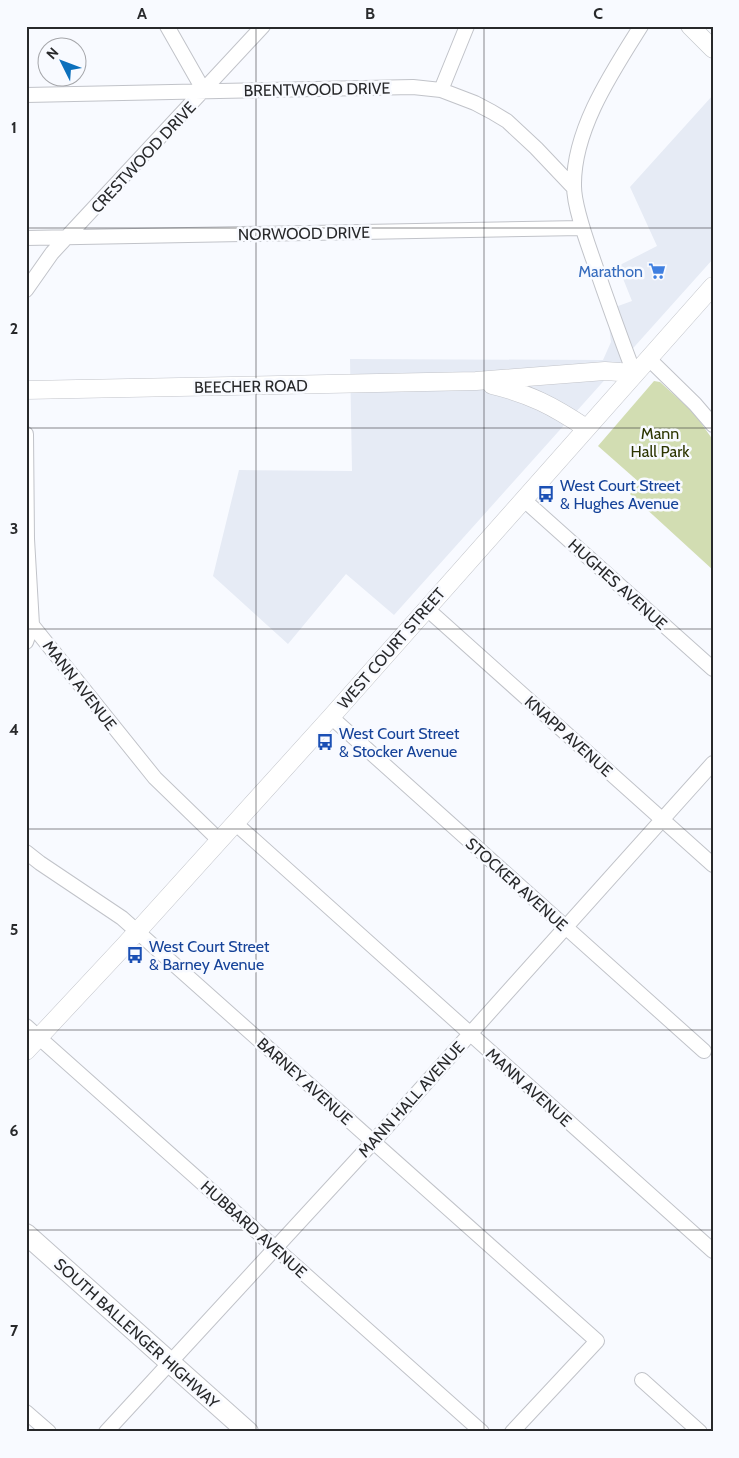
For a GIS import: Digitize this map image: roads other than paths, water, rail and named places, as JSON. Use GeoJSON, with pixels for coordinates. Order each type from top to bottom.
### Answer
{"type":"FeatureCollection","features":[{"type":"Feature","properties":{"kind":"main road","name":"SOUTH BALLENGER HIGHWAY"},"geometry":{"type":"LineString","coordinates":[[26,1234],[248,1432]]}},
{"type":"Feature","properties":{"kind":"street"},"geometry":{"type":"LineString","coordinates":[[166,26],[204,91]]}},
{"type":"Feature","properties":{"kind":"street","name":"CRESTWOOD DRIVE"},"geometry":{"type":"LineString","coordinates":[[26,290],[52,253],[263,26]]}},
{"type":"Feature","properties":{"kind":"street"},"geometry":{"type":"LineString","coordinates":[[441,90],[467,26]]}},
{"type":"Feature","properties":{"kind":"street"},"geometry":{"type":"LineString","coordinates":[[634,374],[582,228],[573,187],[577,159],[588,119],[607,80],[640,26]]}},
{"type":"Feature","properties":{"kind":"street"},"geometry":{"type":"LineString","coordinates":[[690,26],[713,49]]}},
{"type":"Feature","properties":{"kind":"street","name":"BRENTWOOD DRIVE"},"geometry":{"type":"LineString","coordinates":[[26,95],[412,87],[441,90],[475,103],[507,121],[573,187]]}},
{"type":"Feature","properties":{"kind":"street","name":"NORWOOD DRIVE"},"geometry":{"type":"LineString","coordinates":[[26,238],[582,228]]}},
{"type":"Feature","properties":{"kind":"street","name":"WEST COURT STREET"},"geometry":{"type":"LineString","coordinates":[[26,1051],[33,1031],[137,932],[331,717],[522,499],[713,286]]}},
{"type":"Feature","properties":{"kind":"street"},"geometry":{"type":"LineString","coordinates":[[648,359],[695,404],[713,425]]}},
{"type":"Feature","properties":{"kind":"street","name":"BEECHER ROAD"},"geometry":{"type":"LineString","coordinates":[[26,390],[476,381],[605,371],[634,374]]}},
{"type":"Feature","properties":{"kind":"street","name":"BEECHER ROAD"},"geometry":{"type":"LineString","coordinates":[[476,381],[529,396],[558,409],[586,428]]}},
{"type":"Feature","properties":{"kind":"street","name":"MANN AVENUE"},"geometry":{"type":"LineString","coordinates":[[26,434],[27,540],[32,625],[155,778],[219,840]]}},
{"type":"Feature","properties":{"kind":"street","name":"HUGHES AVENUE"},"geometry":{"type":"LineString","coordinates":[[522,499],[713,669]]}},
{"type":"Feature","properties":{"kind":"street","name":"KNAPP AVENUE"},"geometry":{"type":"LineString","coordinates":[[426,608],[713,864]]}},
{"type":"Feature","properties":{"kind":"street"},"geometry":{"type":"LineString","coordinates":[[26,642],[32,625]]}},
{"type":"Feature","properties":{"kind":"street","name":"STOCKER AVENUE"},"geometry":{"type":"LineString","coordinates":[[331,717],[704,1051]]}},
{"type":"Feature","properties":{"kind":"street","name":"MANN HALL AVENUE"},"geometry":{"type":"LineString","coordinates":[[106,1432],[374,1141],[713,763]]}},
{"type":"Feature","properties":{"kind":"street","name":"MANN AVENUE"},"geometry":{"type":"LineString","coordinates":[[235,823],[713,1251]]}},
{"type":"Feature","properties":{"kind":"street","name":"BARNEY AVENUE"},"geometry":{"type":"LineString","coordinates":[[26,852],[40,864],[122,918],[597,1341],[512,1432]]}},
{"type":"Feature","properties":{"kind":"street","name":"HUBBARD AVENUE"},"geometry":{"type":"LineString","coordinates":[[33,1031],[482,1432]]}},
{"type":"Feature","properties":{"kind":"street"},"geometry":{"type":"LineString","coordinates":[[642,1380],[700,1432]]}},
{"type":"Feature","properties":{"kind":"street"},"geometry":{"type":"LineString","coordinates":[[26,1412],[49,1432]]}},
{"type":"Feature","properties":{"kind":"place","name":"Marathon"},"geometry":{"type":"Point","coordinates":[657,271]}},
{"type":"Feature","properties":{"kind":"place","name":"West Court Street & Hughes Avenue"},"geometry":{"type":"Point","coordinates":[546,494]}},
{"type":"Feature","properties":{"kind":"place","name":"West Court Street & Stocker Avenue"},"geometry":{"type":"Point","coordinates":[325,742]}},
{"type":"Feature","properties":{"kind":"place","name":"West Court Street & Barney Avenue"},"geometry":{"type":"Point","coordinates":[135,955]}},
{"type":"Feature","properties":{"kind":"park label","name":"Mann Hall Park"},"geometry":{"type":"Point","coordinates":[660,442]}}]}
